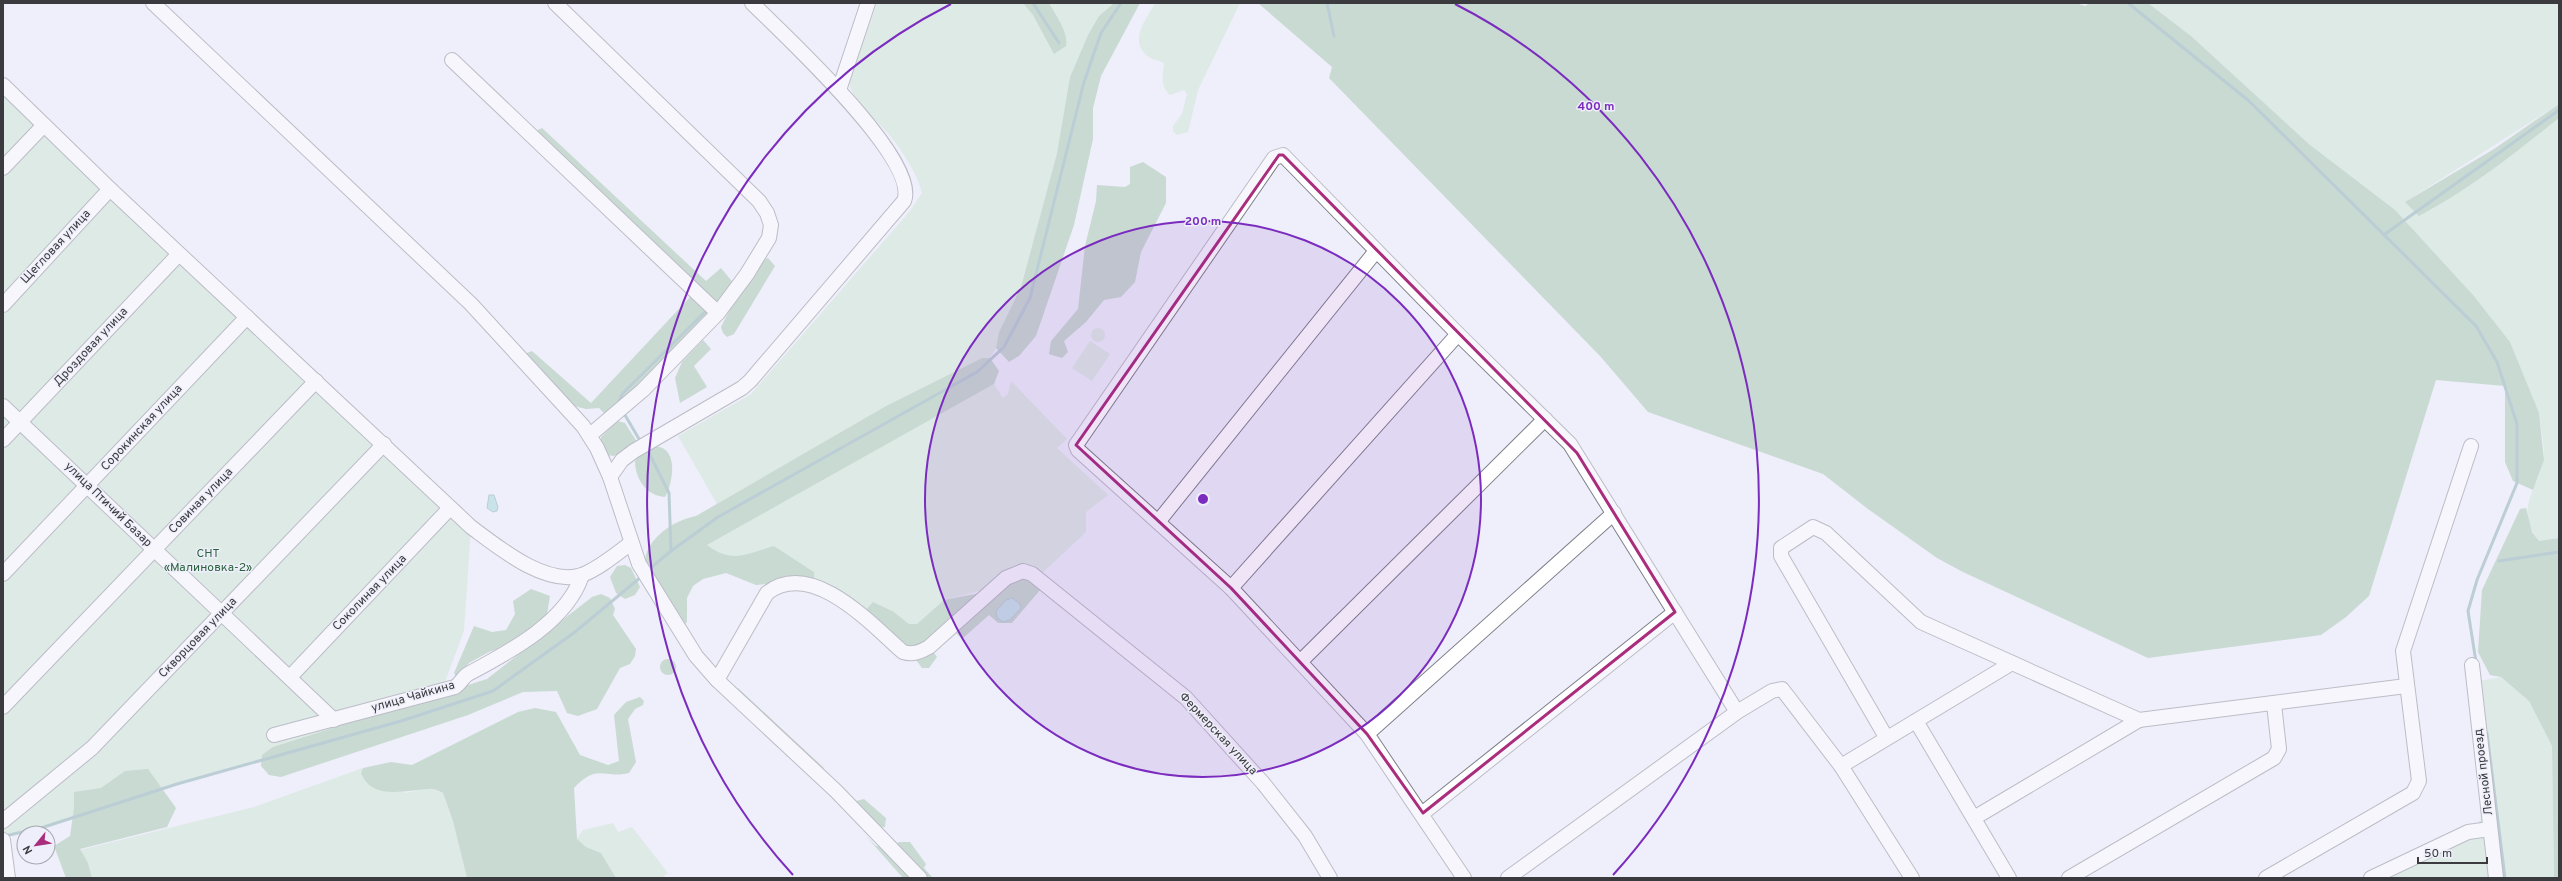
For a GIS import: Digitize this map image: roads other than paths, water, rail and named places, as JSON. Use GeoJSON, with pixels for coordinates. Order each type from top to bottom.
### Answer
{"type":"FeatureCollection","features":[{"type":"Feature","properties":{"kind":"street"},"geometry":{"type":"LineString","coordinates":[[153,3],[470,304],[532,368],[590,435],[610,477],[639,564],[696,656],[717,680],[836,791],[920,878]]}},
{"type":"Feature","properties":{"kind":"street"},"geometry":{"type":"LineString","coordinates":[[555,3],[758,201],[767,213],[771,225],[769,238],[747,274],[718,313],[643,390],[590,435]]}},
{"type":"Feature","properties":{"kind":"street"},"geometry":{"type":"LineString","coordinates":[[610,477],[622,460],[634,451],[742,388],[750,381],[904,200],[907,194],[906,186],[901,174],[867,121],[839,90],[752,3]]}},
{"type":"Feature","properties":{"kind":"street"},"geometry":{"type":"LineString","coordinates":[[839,90],[868,3]]}},
{"type":"Feature","properties":{"kind":"street"},"geometry":{"type":"LineString","coordinates":[[452,60],[718,313]]}},
{"type":"Feature","properties":{"kind":"street"},"geometry":{"type":"LineString","coordinates":[[3,85],[179,254],[384,444],[450,508],[489,541],[533,568],[562,577],[582,575],[631,543]]}},
{"type":"Feature","properties":{"kind":"street"},"geometry":{"type":"LineString","coordinates":[[3,168],[44,125]]}},
{"type":"Feature","properties":{"kind":"street"},"geometry":{"type":"LineString","coordinates":[[1464,878],[1423,813],[1367,734],[1231,588],[1078,450],[1076,445],[1274,158],[1283,155],[1458,334],[1577,452],[1737,712]]}},
{"type":"Feature","properties":{"kind":"street","name":"Щегловая улица"},"geometry":{"type":"LineString","coordinates":[[3,305],[110,189]]}},
{"type":"Feature","properties":{"kind":"street"},"geometry":{"type":"LineString","coordinates":[[1158,522],[1376,251]]}},
{"type":"Feature","properties":{"kind":"street","name":"Дроздовая улица"},"geometry":{"type":"LineString","coordinates":[[3,440],[179,254]]}},
{"type":"Feature","properties":{"kind":"street","name":"Сорокинская улица"},"geometry":{"type":"LineString","coordinates":[[3,574],[247,317]]}},
{"type":"Feature","properties":{"kind":"street"},"geometry":{"type":"LineString","coordinates":[[1231,588],[1458,334]]}},
{"type":"Feature","properties":{"kind":"street","name":"Совиная улица"},"geometry":{"type":"LineString","coordinates":[[3,707],[316,381]]}},
{"type":"Feature","properties":{"kind":"street","name":"улица Птичий Базар"},"geometry":{"type":"LineString","coordinates":[[3,406],[334,720]]}},
{"type":"Feature","properties":{"kind":"street"},"geometry":{"type":"LineString","coordinates":[[1300,662],[1545,419]]}},
{"type":"Feature","properties":{"kind":"street","name":"Скворцовая улица"},"geometry":{"type":"LineString","coordinates":[[3,821],[92,748],[384,444]]}},
{"type":"Feature","properties":{"kind":"street"},"geometry":{"type":"LineString","coordinates":[[2266,878],[2412,793],[2419,781],[2406,686],[2403,651],[2471,446]]}},
{"type":"Feature","properties":{"kind":"street","name":"Соколиная улица"},"geometry":{"type":"LineString","coordinates":[[290,677],[450,508]]}},
{"type":"Feature","properties":{"kind":"street"},"geometry":{"type":"LineString","coordinates":[[1367,734],[1614,513]]}},
{"type":"Feature","properties":{"kind":"street"},"geometry":{"type":"LineString","coordinates":[[1886,737],[1781,556],[1781,548],[1813,527],[1826,533],[1921,622],[2139,720]]}},
{"type":"Feature","properties":{"kind":"street","name":"Фермерская улица"},"geometry":{"type":"LineString","coordinates":[[717,680],[767,593],[775,588],[803,584],[832,594],[857,611],[903,652],[909,654],[929,647],[1006,578],[1023,571],[1032,574],[1186,698],[1263,783],[1305,836],[1330,878]]}},
{"type":"Feature","properties":{"kind":"street","name":"улица Чайкина"},"geometry":{"type":"LineString","coordinates":[[274,735],[455,687],[466,676],[492,663],[561,611],[572,598],[582,575]]}},
{"type":"Feature","properties":{"kind":"street"},"geometry":{"type":"LineString","coordinates":[[1423,813],[1675,612]]}},
{"type":"Feature","properties":{"kind":"street"},"geometry":{"type":"LineString","coordinates":[[1841,766],[1886,737],[1916,721],[2012,663]]}},
{"type":"Feature","properties":{"kind":"street","name":"Лесной проезд"},"geometry":{"type":"LineString","coordinates":[[2472,665],[2496,878]]}},
{"type":"Feature","properties":{"kind":"street"},"geometry":{"type":"LineString","coordinates":[[1974,818],[2139,720],[2406,686]]}},
{"type":"Feature","properties":{"kind":"street"},"geometry":{"type":"LineString","coordinates":[[1508,878],[1737,712],[1772,691],[1782,689],[1841,766],[1912,878]]}},
{"type":"Feature","properties":{"kind":"street"},"geometry":{"type":"LineString","coordinates":[[2069,878],[2274,758],[2280,749],[2274,704]]}},
{"type":"Feature","properties":{"kind":"street"},"geometry":{"type":"LineString","coordinates":[[1916,721],[2009,878]]}},
{"type":"Feature","properties":{"kind":"street"},"geometry":{"type":"LineString","coordinates":[[2372,878],[2468,832],[2490,829]]}},
{"type":"Feature","properties":{"kind":"street"},"geometry":{"type":"LineString","coordinates":[[4,844],[8,878]]}},
{"type":"Feature","properties":{"kind":"water"},"geometry":{"type":"Polygon","coordinates":[[[489,495],[494,495],[498,507],[497,511],[493,512],[487,508],[489,495]]]}},
{"type":"Feature","properties":{"kind":"water"},"geometry":{"type":"Polygon","coordinates":[[[1012,598],[1020,604],[1021,608],[1010,620],[1003,622],[997,618],[996,611],[1006,600],[1012,598]]]}},
{"type":"Feature","properties":{"kind":"waterway"},"geometry":{"type":"LineString","coordinates":[[1033,3],[1059,43]]}},
{"type":"Feature","properties":{"kind":"waterway"},"geometry":{"type":"LineString","coordinates":[[671,551],[718,517],[977,372],[1004,347],[1030,298],[1084,82],[1101,33],[1121,3]]}},
{"type":"Feature","properties":{"kind":"waterway"},"geometry":{"type":"LineString","coordinates":[[1327,3],[1334,36]]}},
{"type":"Feature","properties":{"kind":"waterway"},"geometry":{"type":"LineString","coordinates":[[2128,3],[2249,101],[2476,326],[2497,362],[2517,424],[2517,483],[2477,580],[2468,611],[2476,662]]}},
{"type":"Feature","properties":{"kind":"waterway"},"geometry":{"type":"LineString","coordinates":[[2385,234],[2559,110]]}},
{"type":"Feature","properties":{"kind":"waterway"},"geometry":{"type":"LineString","coordinates":[[619,401],[623,393],[706,311]]}},
{"type":"Feature","properties":{"kind":"waterway"},"geometry":{"type":"LineString","coordinates":[[625,415],[639,439]]}},
{"type":"Feature","properties":{"kind":"waterway"},"geometry":{"type":"LineString","coordinates":[[647,449],[669,493],[671,551],[648,570]]}},
{"type":"Feature","properties":{"kind":"waterway"},"geometry":{"type":"LineString","coordinates":[[2499,561],[2559,552]]}},
{"type":"Feature","properties":{"kind":"waterway"},"geometry":{"type":"LineString","coordinates":[[5,836],[44,827],[177,784],[401,721],[493,691],[575,632],[641,577]]}},
{"type":"Feature","properties":{"kind":"waterway"},"geometry":{"type":"LineString","coordinates":[[2487,733],[2505,878]]}},
{"type":"Feature","properties":{"kind":"park label","name":"СНТ «Малиновка-2»"},"geometry":{"type":"Point","coordinates":[208,561]}}]}
